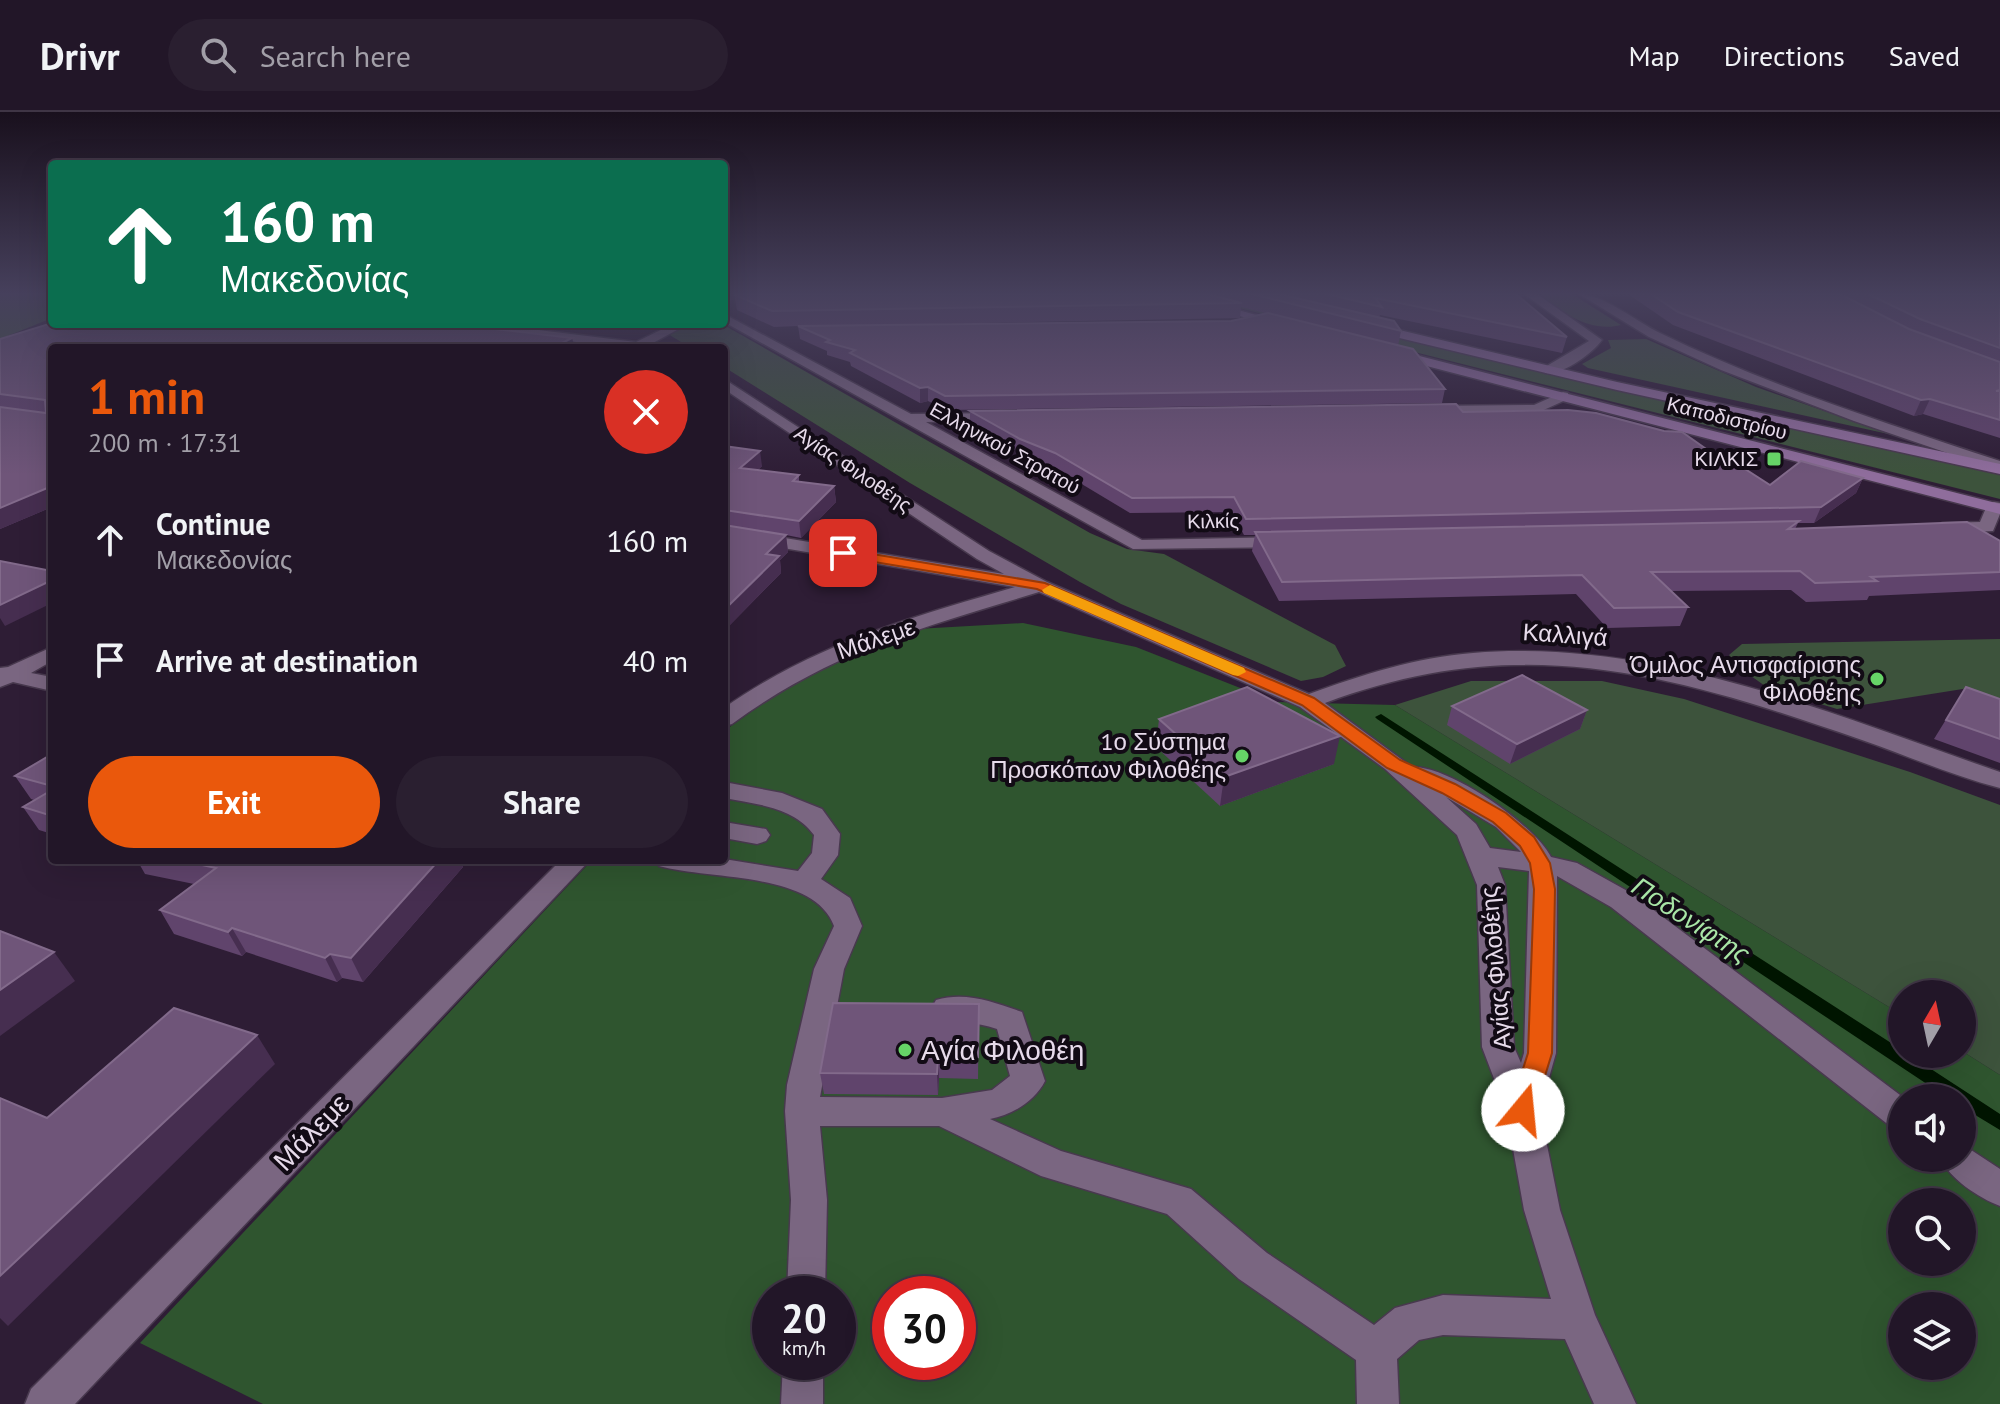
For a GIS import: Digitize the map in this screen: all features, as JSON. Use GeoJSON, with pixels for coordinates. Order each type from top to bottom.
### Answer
{"type":"FeatureCollection","features":[{"type":"Feature","properties":{"kind":"main road","name":"Καποδιστρίου"},"geometry":{"type":"LineString","coordinates":[[1400,354],[1997,508]]}},
{"type":"Feature","properties":{"kind":"main road","name":"Καποδιστρίου"},"geometry":{"type":"LineString","coordinates":[[1484,354],[2000,468]]}},
{"type":"Feature","properties":{"kind":"street","name":"Ελληνικού Στρατού"},"geometry":{"type":"LineString","coordinates":[[796,354],[1139,545]]}},
{"type":"Feature","properties":{"kind":"street"},"geometry":{"type":"LineString","coordinates":[[1550,370],[1579,354]]}},
{"type":"Feature","properties":{"kind":"street"},"geometry":{"type":"LineString","coordinates":[[1697,354],[1827,407],[2000,468]]}},
{"type":"Feature","properties":{"kind":"street","name":"Αγίας Φιλοθέης"},"geometry":{"type":"LineString","coordinates":[[728,386],[983,555],[1040,586],[1308,702],[1394,764],[1467,830],[1481,856],[1491,885],[1498,1047],[1523,1110],[1542,1210],[1577,1320],[1615,1404]]}},
{"type":"Feature","properties":{"kind":"street"},"geometry":{"type":"LineString","coordinates":[[1412,411],[1537,409],[1563,396]]}},
{"type":"Feature","properties":{"kind":"street"},"geometry":{"type":"LineString","coordinates":[[911,418],[1020,416]]}},
{"type":"Feature","properties":{"kind":"street"},"geometry":{"type":"LineString","coordinates":[[1923,528],[1987,527],[1997,508]]}},
{"type":"Feature","properties":{"kind":"street"},"geometry":{"type":"LineString","coordinates":[[728,534],[1040,586]]}},
{"type":"Feature","properties":{"kind":"street","name":"Κιλκίς"},"geometry":{"type":"LineString","coordinates":[[1139,545],[1299,542]]}},
{"type":"Feature","properties":{"kind":"street"},"geometry":{"type":"LineString","coordinates":[[962,573],[977,571],[983,555]]}},
{"type":"Feature","properties":{"kind":"street","name":"Μάλεμε"},"geometry":{"type":"LineString","coordinates":[[728,716],[770,685],[821,659],[872,639],[1040,586]]}},
{"type":"Feature","properties":{"kind":"street"},"geometry":{"type":"LineString","coordinates":[[4,676],[48,655]]}},
{"type":"Feature","properties":{"kind":"street","name":"Καλλιγά"},"geometry":{"type":"LineString","coordinates":[[1308,702],[1370,679],[1471,659],[1576,659],[1653,671],[1725,688],[2000,780]]}},
{"type":"Feature","properties":{"kind":"street"},"geometry":{"type":"LineString","coordinates":[[4,676],[48,683]]}},
{"type":"Feature","properties":{"kind":"street","name":"Αγίας Φιλοθέης"},"geometry":{"type":"LineString","coordinates":[[1394,764],[1499,817],[1527,841],[1540,863],[1544,889],[1540,1053],[1523,1110]]}},
{"type":"Feature","properties":{"kind":"street"},"geometry":{"type":"LineString","coordinates":[[728,791],[773,799],[813,815],[827,834],[825,855],[805,881]]}},
{"type":"Feature","properties":{"kind":"street"},"geometry":{"type":"LineString","coordinates":[[728,831],[757,835]]}},
{"type":"Feature","properties":{"kind":"street"},"geometry":{"type":"LineString","coordinates":[[1481,856],[1540,863],[1567,870],[1621,900],[1888,1105]]}},
{"type":"Feature","properties":{"kind":"street","name":"Μάλεμε"},"geometry":{"type":"LineString","coordinates":[[46,1404],[573,864]]}},
{"type":"Feature","properties":{"kind":"street"},"geometry":{"type":"LineString","coordinates":[[694,864],[805,881],[840,905],[848,926],[829,969],[836,1009],[804,1085],[802,1111],[809,1200],[807,1276]]}},
{"type":"Feature","properties":{"kind":"street"},"geometry":{"type":"LineString","coordinates":[[802,1111],[942,1112],[1000,1103],[1028,1081],[1011,1021],[977,1009],[914,1009]]}},
{"type":"Feature","properties":{"kind":"street"},"geometry":{"type":"LineString","coordinates":[[942,1112],[1054,1165],[1178,1201],[1253,1266],[1376,1350]]}},
{"type":"Feature","properties":{"kind":"street"},"geometry":{"type":"LineString","coordinates":[[1976,1172],[2000,1190]]}},
{"type":"Feature","properties":{"kind":"street"},"geometry":{"type":"LineString","coordinates":[[1376,1350],[1409,1322],[1443,1315],[1577,1320]]}},
{"type":"Feature","properties":{"kind":"street"},"geometry":{"type":"LineString","coordinates":[[1376,1350],[1378,1404]]}},
{"type":"Feature","properties":{"kind":"street"},"geometry":{"type":"LineString","coordinates":[[802,1404],[803,1380]]}},
{"type":"Feature","properties":{"kind":"green space"},"geometry":{"type":"Polygon","coordinates":[[[728,354],[775,354],[1090,533],[1127,549],[1164,554],[1335,645],[1346,666],[1323,677],[1301,681],[1121,604],[910,483],[728,369],[728,354]]]}},
{"type":"Feature","properties":{"kind":"green space"},"geometry":{"type":"Polygon","coordinates":[[[1423,354],[1476,354],[2000,475],[2000,499],[1423,354]]]}},
{"type":"Feature","properties":{"kind":"green space"},"geometry":{"type":"Polygon","coordinates":[[[1600,354],[1681,354],[1756,387],[1893,435],[1588,368],[1582,364],[1600,354]]]}},
{"type":"Feature","properties":{"kind":"green space"},"geometry":{"type":"Polygon","coordinates":[[[1023,623],[1136,647],[1276,702],[1395,705],[1888,1006],[1888,1068],[1976,1068],[1976,1060],[2000,1075],[2000,1404],[263,1404],[140,1343],[588,864],[728,864],[728,728],[809,671],[916,629],[1023,623]]]}},
{"type":"Feature","properties":{"kind":"green space","name":"Όμιλος Αντισφαίρισης Φιλοθέης"},"geometry":{"type":"Polygon","coordinates":[[[2000,639],[2000,699],[1969,688],[1837,709],[1768,688],[1741,669],[1729,655],[1742,644],[2000,639]]]}},
{"type":"Feature","properties":{"kind":"green space"},"geometry":{"type":"Polygon","coordinates":[[[1471,681],[1602,681],[1684,699],[1910,772],[2000,805],[2000,1075],[1976,1060],[1976,980],[1888,980],[1888,1006],[1395,705],[1471,681]]]}},
{"type":"Feature","properties":{"kind":"building"},"geometry":{"type":"Polygon","coordinates":[[[0,354],[48,354],[48,488],[0,508],[0,407],[46,413],[45,400],[0,394],[0,354]]]}},
{"type":"Feature","properties":{"kind":"building"},"geometry":{"type":"Polygon","coordinates":[[[853,354],[1417,354],[1445,389],[945,396],[928,387],[920,388],[853,354]]]}},
{"type":"Feature","properties":{"kind":"building"},"geometry":{"type":"Polygon","coordinates":[[[1795,354],[1979,354],[2000,362],[2000,390],[1996,391],[2000,391],[2000,420],[1930,399],[1921,400],[1795,354]]]}},
{"type":"Feature","properties":{"kind":"building"},"geometry":{"type":"Polygon","coordinates":[[[1456,404],[1463,412],[1568,410],[1596,413],[1664,431],[1682,432],[1719,458],[1728,458],[1770,485],[1801,461],[1863,478],[1821,507],[1246,519],[1234,497],[1132,498],[1055,453],[1020,439],[970,411],[1456,404]]]}},
{"type":"Feature","properties":{"kind":"building"},"geometry":{"type":"Polygon","coordinates":[[[728,447],[760,451],[740,468],[799,475],[793,481],[834,486],[799,521],[728,511],[728,447]]]}},
{"type":"Feature","properties":{"kind":"building"},"geometry":{"type":"Polygon","coordinates":[[[1799,521],[1788,529],[1967,522],[2000,541],[2000,572],[1871,577],[1877,581],[1815,583],[1800,571],[1651,572],[1688,607],[1614,608],[1582,575],[1282,582],[1255,532],[1799,521]]]}},
{"type":"Feature","properties":{"kind":"building"},"geometry":{"type":"Polygon","coordinates":[[[728,526],[786,535],[766,554],[779,556],[728,606],[728,526]]]}},
{"type":"Feature","properties":{"kind":"building"},"geometry":{"type":"Polygon","coordinates":[[[0,561],[48,570],[48,582],[0,605],[0,561]]]}},
{"type":"Feature","properties":{"kind":"building"},"geometry":{"type":"Polygon","coordinates":[[[1522,675],[1587,710],[1517,744],[1452,706],[1522,675]]]}},
{"type":"Feature","properties":{"kind":"building"},"geometry":{"type":"Polygon","coordinates":[[[1247,687],[1340,736],[1224,777],[1159,719],[1247,687]]]}},
{"type":"Feature","properties":{"kind":"building"},"geometry":{"type":"Polygon","coordinates":[[[1966,687],[2000,699],[2000,739],[1946,720],[1966,687]]]}},
{"type":"Feature","properties":{"kind":"building"},"geometry":{"type":"Polygon","coordinates":[[[48,756],[48,785],[15,776],[48,756]]]}},
{"type":"Feature","properties":{"kind":"building"},"geometry":{"type":"Polygon","coordinates":[[[48,792],[48,815],[23,807],[48,792]]]}},
{"type":"Feature","properties":{"kind":"building"},"geometry":{"type":"Polygon","coordinates":[[[198,864],[435,864],[351,958],[330,954],[325,958],[232,928],[228,932],[160,910],[216,868],[198,864]]]}},
{"type":"Feature","properties":{"kind":"building"},"geometry":{"type":"Polygon","coordinates":[[[0,931],[54,952],[0,990],[0,931]]]}},
{"type":"Feature","properties":{"kind":"building","name":"Αγία Φιλοθέη"},"geometry":{"type":"Polygon","coordinates":[[[833,1003],[979,1004],[978,1057],[938,1057],[937,1074],[820,1073],[833,1003]]]}},
{"type":"Feature","properties":{"kind":"building"},"geometry":{"type":"Polygon","coordinates":[[[174,1008],[257,1035],[0,1276],[0,1098],[47,1118],[174,1008]]]}},
{"type":"Feature","properties":{"kind":"waterway","name":"Ποδονίφτης"},"geometry":{"type":"LineString","coordinates":[[1381,717],[2000,1123]]}},
{"type":"Feature","properties":{"kind":"slow traffic"},"geometry":{"type":"LineString","coordinates":[[1050,590],[1238,672]]}},
{"type":"Feature","properties":{"kind":"place","name":"ΚΙΛΚΙΣ"},"geometry":{"type":"Point","coordinates":[1774,459]}},
{"type":"Feature","properties":{"kind":"place","name":"Όμιλος Αντισφαίρισης Φιλοθέης"},"geometry":{"type":"Point","coordinates":[1877,679]}},
{"type":"Feature","properties":{"kind":"place","name":"1ο Σύστημα Προσκόπων Φιλοθέης"},"geometry":{"type":"Point","coordinates":[1242,756]}},
{"type":"Feature","properties":{"kind":"place","name":"Αγία Φιλοθέη"},"geometry":{"type":"Point","coordinates":[905,1050]}},
{"type":"Feature","properties":{"kind":"route"},"geometry":{"type":"LineString","coordinates":[[843,553],[1040,586],[1308,702],[1394,764],[1499,817],[1527,841],[1540,863],[1544,889],[1540,1053],[1523,1110]]}}]}
